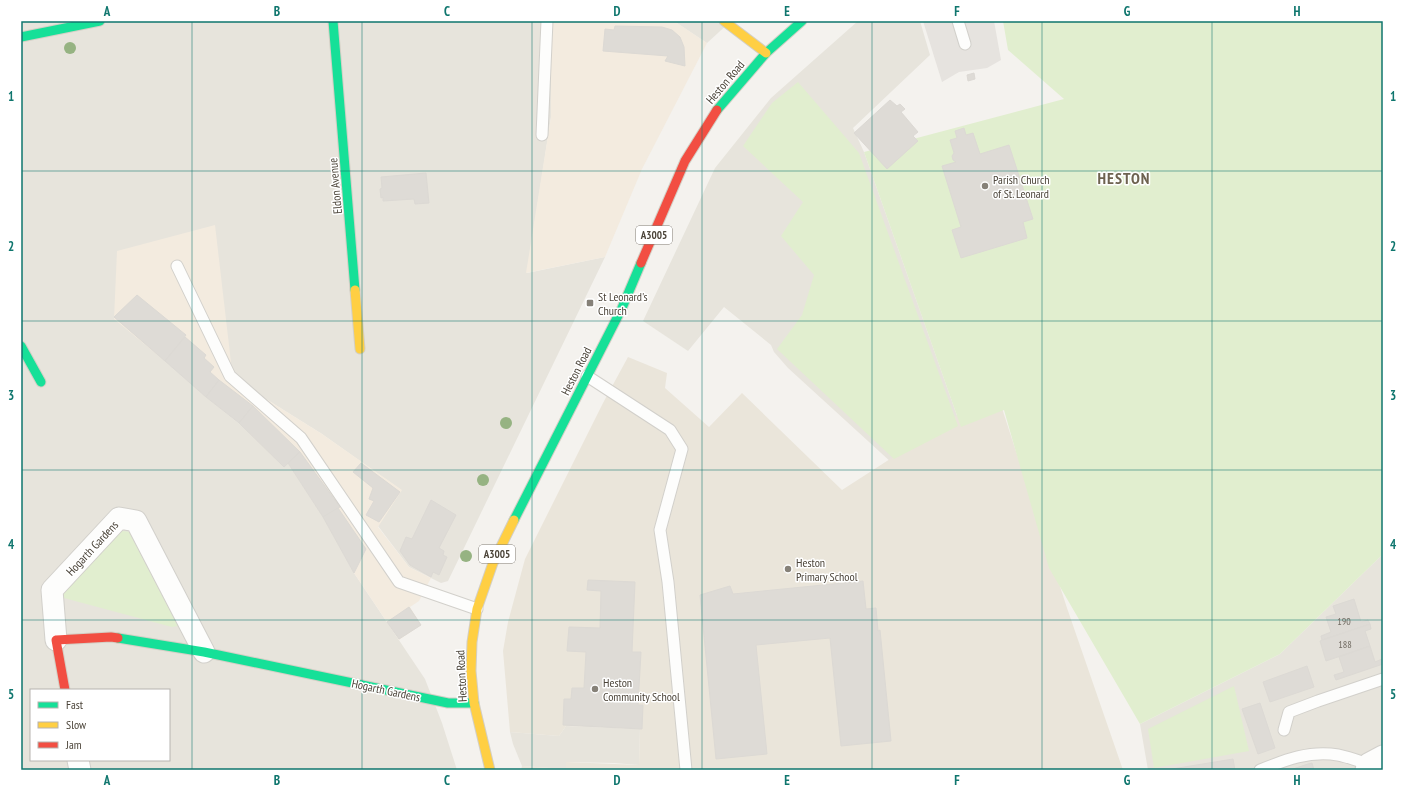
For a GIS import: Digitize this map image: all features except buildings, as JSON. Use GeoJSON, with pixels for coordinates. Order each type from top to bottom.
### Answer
{"type":"FeatureCollection","features":[{"type":"Feature","properties":{"kind":"main road"},"geometry":{"type":"LineString","coordinates":[[21,37],[100,21]]}},
{"type":"Feature","properties":{"kind":"main road","name":"Eldon Avenue"},"geometry":{"type":"LineString","coordinates":[[333,21],[360,349]]}},
{"type":"Feature","properties":{"kind":"main road"},"geometry":{"type":"LineString","coordinates":[[724,21],[766,53]]}},
{"type":"Feature","properties":{"kind":"main road","name":"Heston Road"},"geometry":{"type":"LineString","coordinates":[[490,770],[474,703],[471,671],[472,642],[477,609],[493,563],[622,308],[685,161],[718,108],[766,53],[802,21]]}},
{"type":"Feature","properties":{"kind":"main road"},"geometry":{"type":"LineString","coordinates":[[21,346],[41,382]]}},
{"type":"Feature","properties":{"kind":"main road","name":"Hogarth Gardens"},"geometry":{"type":"LineString","coordinates":[[65,689],[56,640],[111,636],[204,652],[448,704],[474,703]]}},
{"type":"Feature","properties":{"kind":"street","name":"Hogarth Gardens"},"geometry":{"type":"LineString","coordinates":[[56,640],[52,590],[119,518],[136,521],[204,652]]}},
{"type":"Feature","properties":{"kind":"lane"},"geometry":{"type":"LineString","coordinates":[[542,136],[547,21]]}},
{"type":"Feature","properties":{"kind":"lane"},"geometry":{"type":"LineString","coordinates":[[958,21],[965,44]]}},
{"type":"Feature","properties":{"kind":"lane"},"geometry":{"type":"LineString","coordinates":[[177,266],[230,376],[301,438],[399,582],[477,609]]}},
{"type":"Feature","properties":{"kind":"lane"},"geometry":{"type":"LineString","coordinates":[[587,376],[670,430],[682,449],[660,530],[668,582],[686,770]]}},
{"type":"Feature","properties":{"kind":"lane"},"geometry":{"type":"LineString","coordinates":[[1284,730],[1289,712],[1383,679]]}},
{"type":"Feature","properties":{"kind":"lane"},"geometry":{"type":"LineString","coordinates":[[1260,770],[1294,757],[1321,753],[1339,755],[1372,763]]}},
{"type":"Feature","properties":{"kind":"shaded area"},"geometry":{"type":"Polygon","coordinates":[[[21,21],[551,21],[551,117],[527,273],[605,257],[448,581],[441,583],[409,567],[378,526],[401,490],[322,434],[258,394],[165,361],[206,397],[288,463],[323,517],[354,573],[425,679],[442,723],[457,770],[21,770],[21,21]]]}},
{"type":"Feature","properties":{"kind":"shaded area"},"geometry":{"type":"Polygon","coordinates":[[[551,21],[674,21],[707,43],[642,169],[605,257],[526,273],[551,117],[551,21]]]}},
{"type":"Feature","properties":{"kind":"shaded area"},"geometry":{"type":"Polygon","coordinates":[[[674,21],[731,21],[707,43],[674,21]]]}},
{"type":"Feature","properties":{"kind":"shaded area"},"geometry":{"type":"Polygon","coordinates":[[[858,21],[920,21],[930,55],[853,128],[864,152],[961,427],[892,463],[788,368],[774,352],[771,345],[724,307],[688,351],[643,321],[715,168],[771,98],[858,21]]]}},
{"type":"Feature","properties":{"kind":"shaded area"},"geometry":{"type":"Polygon","coordinates":[[[923,21],[994,21],[1001,60],[987,68],[959,72],[942,82],[923,21]]]}},
{"type":"Feature","properties":{"kind":"shaded area"},"geometry":{"type":"Polygon","coordinates":[[[215,225],[232,371],[258,394],[322,434],[402,490],[378,527],[409,567],[431,578],[419,601],[410,607],[421,625],[399,640],[354,573],[323,517],[288,463],[284,467],[239,423],[114,319],[117,251],[215,225]]]}},
{"type":"Feature","properties":{"kind":"shaded area","name":"Heston Primary School"},"geometry":{"type":"Polygon","coordinates":[[[628,357],[667,373],[665,388],[709,427],[742,393],[842,490],[949,421],[995,387],[1067,608],[1123,770],[521,770],[522,766],[566,769],[566,762],[639,765],[640,729],[566,726],[559,736],[510,732],[503,651],[508,622],[525,559],[603,403],[628,357]]]}},
{"type":"Feature","properties":{"kind":"shaded area"},"geometry":{"type":"Polygon","coordinates":[[[1383,554],[1383,770],[1148,770],[1140,724],[1280,654],[1383,554]]]}},
{"type":"Feature","properties":{"kind":"shaded area"},"geometry":{"type":"Polygon","coordinates":[[[566,726],[640,729],[639,765],[566,762],[566,769],[522,766],[510,732],[559,736],[566,726]]]}},
{"type":"Feature","properties":{"kind":"green space"},"geometry":{"type":"Polygon","coordinates":[[[1003,21],[1383,21],[1383,554],[1280,654],[1140,724],[1049,568],[1004,410],[961,427],[864,152],[1064,99],[1008,50],[1003,21]]]}},
{"type":"Feature","properties":{"kind":"green space"},"geometry":{"type":"Polygon","coordinates":[[[798,82],[859,153],[958,426],[894,459],[777,349],[802,315],[814,275],[781,236],[803,202],[743,146],[772,103],[798,82]]]}},
{"type":"Feature","properties":{"kind":"green space"},"geometry":{"type":"Polygon","coordinates":[[[117,532],[131,532],[182,624],[172,627],[64,598],[61,594],[117,532]]]}},
{"type":"Feature","properties":{"kind":"green space"},"geometry":{"type":"Polygon","coordinates":[[[1234,686],[1249,751],[1154,768],[1148,729],[1234,686]]]}},
{"type":"Feature","properties":{"kind":"traffic: fast"},"geometry":{"type":"LineString","coordinates":[[21,37],[100,21]]}},
{"type":"Feature","properties":{"kind":"traffic: fast"},"geometry":{"type":"LineString","coordinates":[[333,21],[355,290]]}},
{"type":"Feature","properties":{"kind":"traffic: fast"},"geometry":{"type":"LineString","coordinates":[[717,110],[766,53],[802,21]]}},
{"type":"Feature","properties":{"kind":"traffic: fast"},"geometry":{"type":"LineString","coordinates":[[514,520],[622,308],[641,263]]}},
{"type":"Feature","properties":{"kind":"traffic: fast"},"geometry":{"type":"LineString","coordinates":[[21,346],[41,382]]}},
{"type":"Feature","properties":{"kind":"traffic: fast"},"geometry":{"type":"LineString","coordinates":[[118,638],[204,652],[448,703],[474,703]]}},
{"type":"Feature","properties":{"kind":"traffic: slow"},"geometry":{"type":"LineString","coordinates":[[724,21],[766,53]]}},
{"type":"Feature","properties":{"kind":"traffic: slow"},"geometry":{"type":"LineString","coordinates":[[355,290],[360,349]]}},
{"type":"Feature","properties":{"kind":"traffic: slow"},"geometry":{"type":"LineString","coordinates":[[490,770],[474,703],[471,671],[472,642],[477,609],[493,563],[514,520]]}},
{"type":"Feature","properties":{"kind":"traffic: jam"},"geometry":{"type":"LineString","coordinates":[[641,263],[685,161],[717,110]]}},
{"type":"Feature","properties":{"kind":"traffic: jam"},"geometry":{"type":"LineString","coordinates":[[65,689],[56,640],[111,637],[118,638]]}},
{"type":"Feature","properties":{"kind":"place","name":"Parish Church of St. Leonard"},"geometry":{"type":"Point","coordinates":[985,186]}},
{"type":"Feature","properties":{"kind":"place","name":"St Leonard's Church"},"geometry":{"type":"Point","coordinates":[590,303]}},
{"type":"Feature","properties":{"kind":"place","name":"Heston Primary School"},"geometry":{"type":"Point","coordinates":[788,569]}},
{"type":"Feature","properties":{"kind":"place","name":"Heston Community School"},"geometry":{"type":"Point","coordinates":[595,689]}},
{"type":"Feature","properties":{"kind":"district","name":"HESTON"},"geometry":{"type":"Point","coordinates":[1124,178]}}]}
